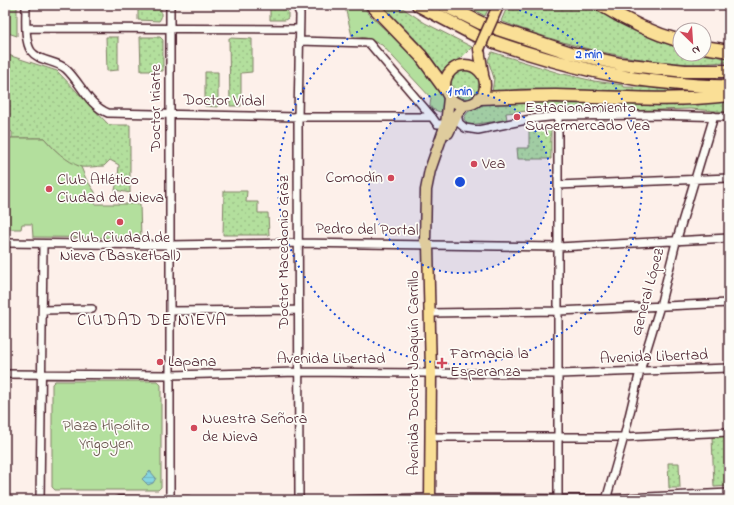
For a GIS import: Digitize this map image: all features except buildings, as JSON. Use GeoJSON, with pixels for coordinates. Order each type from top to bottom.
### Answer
{"type":"FeatureCollection","features":[{"type":"Feature","properties":{"kind":"highway"},"geometry":{"type":"LineString","coordinates":[[372,5],[421,56],[447,93]]}},
{"type":"Feature","properties":{"kind":"highway"},"geometry":{"type":"LineString","coordinates":[[418,5],[475,35]]}},
{"type":"Feature","properties":{"kind":"highway"},"geometry":{"type":"LineString","coordinates":[[444,5],[481,23]]}},
{"type":"Feature","properties":{"kind":"highway"},"geometry":{"type":"LineString","coordinates":[[601,5],[643,27],[672,38]]}},
{"type":"Feature","properties":{"kind":"highway"},"geometry":{"type":"LineString","coordinates":[[498,29],[571,53],[620,64],[685,71],[729,71]]}},
{"type":"Feature","properties":{"kind":"highway"},"geometry":{"type":"LineString","coordinates":[[494,42],[569,66],[619,77],[690,85],[729,86]]}},
{"type":"Feature","properties":{"kind":"highway"},"geometry":{"type":"LineString","coordinates":[[712,48],[729,51]]}},
{"type":"Feature","properties":{"kind":"highway"},"geometry":{"type":"LineString","coordinates":[[480,98],[557,96],[680,98],[729,95]]}},
{"type":"Feature","properties":{"kind":"main road"},"geometry":{"type":"LineString","coordinates":[[478,49],[485,87],[480,98],[470,104],[464,105],[453,101],[447,93],[446,78],[452,69],[463,64],[478,49],[498,5]]}},
{"type":"Feature","properties":{"kind":"main road"},"geometry":{"type":"LineString","coordinates":[[463,64],[475,66],[483,75]]}},
{"type":"Feature","properties":{"kind":"main road","name":"Avenida Doctor Joaquín Carrillo"},"geometry":{"type":"LineString","coordinates":[[430,499],[430,313],[428,245],[426,241],[426,190],[430,170],[446,124],[447,93]]}},
{"type":"Feature","properties":{"kind":"main road","name":"Avenida Doctor Joaquín Carrillo"},"geometry":{"type":"LineString","coordinates":[[428,245],[430,240],[432,187],[435,170],[450,128],[457,114],[464,105]]}},
{"type":"Feature","properties":{"kind":"street"},"geometry":{"type":"LineString","coordinates":[[26,5],[26,28],[299,30]]}},
{"type":"Feature","properties":{"kind":"street","name":"Doctor Iriarte"},"geometry":{"type":"LineString","coordinates":[[170,5],[170,500]]}},
{"type":"Feature","properties":{"kind":"street","name":"Doctor Macedonio Graz"},"geometry":{"type":"LineString","coordinates":[[296,5],[300,14],[297,243],[298,500]]}},
{"type":"Feature","properties":{"kind":"street","name":"Doctor Vidal"},"geometry":{"type":"LineString","coordinates":[[26,28],[28,44],[31,51],[41,58],[58,64],[66,69],[96,106],[100,110],[108,113],[298,117],[432,117],[437,124],[446,124]]}},
{"type":"Feature","properties":{"kind":"street"},"geometry":{"type":"LineString","coordinates":[[299,41],[369,43],[432,117]]}},
{"type":"Feature","properties":{"kind":"street"},"geometry":{"type":"LineString","coordinates":[[457,114],[459,123],[464,128],[478,130],[531,119],[558,116],[729,116]]}},
{"type":"Feature","properties":{"kind":"street"},"geometry":{"type":"LineString","coordinates":[[558,116],[558,499]]}},
{"type":"Feature","properties":{"kind":"street","name":"General López"},"geometry":{"type":"LineString","coordinates":[[606,500],[624,437],[640,371],[660,306],[676,242],[714,116]]}},
{"type":"Feature","properties":{"kind":"street"},"geometry":{"type":"LineString","coordinates":[[558,185],[729,178]]}},
{"type":"Feature","properties":{"kind":"street","name":"Pedro del Portal"},"geometry":{"type":"LineString","coordinates":[[5,243],[170,245],[297,243],[558,247],[676,242],[729,238]]}},
{"type":"Feature","properties":{"kind":"street"},"geometry":{"type":"LineString","coordinates":[[40,500],[43,244]]}},
{"type":"Feature","properties":{"kind":"street"},"geometry":{"type":"LineString","coordinates":[[430,313],[559,311],[729,303]]}},
{"type":"Feature","properties":{"kind":"street"},"geometry":{"type":"LineString","coordinates":[[43,310],[92,309]]}},
{"type":"Feature","properties":{"kind":"street"},"geometry":{"type":"LineString","coordinates":[[170,311],[297,310]]}},
{"type":"Feature","properties":{"kind":"street","name":"Avenida Libertad"},"geometry":{"type":"LineString","coordinates":[[5,374],[170,375],[298,372],[559,374],[729,368]]}},
{"type":"Feature","properties":{"kind":"street"},"geometry":{"type":"LineString","coordinates":[[431,437],[624,437],[729,432]]}},
{"type":"Feature","properties":{"kind":"street"},"geometry":{"type":"LineString","coordinates":[[348,500],[606,500],[729,493]]}},
{"type":"Feature","properties":{"kind":"street"},"geometry":{"type":"LineString","coordinates":[[119,500],[188,500]]}},
{"type":"Feature","properties":{"kind":"green space"},"geometry":{"type":"Polygon","coordinates":[[[5,5],[17,5],[17,36],[5,32],[5,5]]]}},
{"type":"Feature","properties":{"kind":"green space"},"geometry":{"type":"Polygon","coordinates":[[[138,5],[161,5],[161,18],[159,21],[138,20],[138,5]]]}},
{"type":"Feature","properties":{"kind":"green space"},"geometry":{"type":"Polygon","coordinates":[[[270,5],[283,5],[288,12],[288,18],[285,20],[270,20],[270,5]]]}},
{"type":"Feature","properties":{"kind":"green space"},"geometry":{"type":"Polygon","coordinates":[[[343,5],[361,5],[423,65],[437,85],[442,96],[444,105],[440,112],[432,109],[430,105],[431,98],[382,45],[366,38],[352,36],[345,7],[343,5]]]}},
{"type":"Feature","properties":{"kind":"green space"},"geometry":{"type":"Polygon","coordinates":[[[381,5],[398,5],[425,23],[472,47],[461,58],[450,64],[441,72],[421,45],[381,5]]]}},
{"type":"Feature","properties":{"kind":"green space"},"geometry":{"type":"Polygon","coordinates":[[[465,5],[490,5],[485,16],[465,5]]]}},
{"type":"Feature","properties":{"kind":"green space"},"geometry":{"type":"Polygon","coordinates":[[[508,5],[593,5],[628,24],[672,42],[672,62],[712,62],[712,52],[729,55],[729,62],[693,64],[668,62],[619,55],[571,44],[524,30],[501,21],[508,5]]]}},
{"type":"Feature","properties":{"kind":"green space"},"geometry":{"type":"Polygon","coordinates":[[[106,37],[118,37],[118,70],[107,71],[106,37]]]}},
{"type":"Feature","properties":{"kind":"green space"},"geometry":{"type":"Polygon","coordinates":[[[140,37],[160,37],[163,40],[163,71],[141,71],[140,37]]]}},
{"type":"Feature","properties":{"kind":"green space"},"geometry":{"type":"Polygon","coordinates":[[[229,38],[252,39],[252,72],[241,73],[241,106],[230,106],[229,38]]]}},
{"type":"Feature","properties":{"kind":"green space"},"geometry":{"type":"Polygon","coordinates":[[[492,52],[559,73],[594,81],[623,85],[624,87],[693,89],[700,91],[664,92],[521,89],[492,93],[494,78],[488,60],[492,52]]]}},
{"type":"Feature","properties":{"kind":"green space"},"geometry":{"type":"Polygon","coordinates":[[[5,54],[57,71],[109,125],[130,125],[130,193],[115,190],[119,165],[110,160],[104,166],[81,167],[71,163],[56,151],[44,138],[12,138],[12,132],[5,127],[5,54]]]}},
{"type":"Feature","properties":{"kind":"green space"},"geometry":{"type":"Polygon","coordinates":[[[466,69],[472,70],[480,78],[480,90],[472,98],[466,99],[460,98],[452,90],[451,84],[452,78],[460,70],[466,69]]]}},
{"type":"Feature","properties":{"kind":"green space"},"geometry":{"type":"Polygon","coordinates":[[[205,72],[218,72],[218,107],[205,106],[205,72]]]}},
{"type":"Feature","properties":{"kind":"green space"},"geometry":{"type":"Polygon","coordinates":[[[501,101],[548,102],[561,104],[729,102],[729,112],[690,109],[551,113],[550,109],[506,113],[507,120],[468,125],[464,119],[468,112],[476,107],[501,101]]]}},
{"type":"Feature","properties":{"kind":"green space"},"geometry":{"type":"Polygon","coordinates":[[[549,127],[551,130],[551,159],[518,159],[517,148],[529,148],[529,130],[549,127]]]}},
{"type":"Feature","properties":{"kind":"green space","name":"Club Atlético Ciudad de Nieva"},"geometry":{"type":"Polygon","coordinates":[[[5,138],[44,138],[61,155],[70,162],[81,167],[86,179],[95,192],[95,204],[140,204],[141,238],[33,237],[32,224],[22,224],[21,229],[5,229],[5,138]]]}},
{"type":"Feature","properties":{"kind":"green space"},"geometry":{"type":"Polygon","coordinates":[[[224,191],[247,191],[246,202],[258,202],[258,213],[268,213],[269,235],[223,235],[224,191]]]}},
{"type":"Feature","properties":{"kind":"green space","name":"Plaza Hipólito Yrigoyen"},"geometry":{"type":"Polygon","coordinates":[[[55,381],[157,381],[161,385],[161,487],[158,490],[55,490],[52,487],[52,384],[55,381]]]}},
{"type":"Feature","properties":{"kind":"green space"},"geometry":{"type":"Polygon","coordinates":[[[729,436],[729,486],[714,487],[712,437],[729,436]]]}},
{"type":"Feature","properties":{"kind":"green space"},"geometry":{"type":"Polygon","coordinates":[[[668,463],[679,463],[680,488],[669,488],[668,463]]]}},
{"type":"Feature","properties":{"kind":"water"},"geometry":{"type":"Polygon","coordinates":[[[150,471],[156,478],[153,483],[148,485],[142,479],[150,471]]]}},
{"type":"Feature","properties":{"kind":"place","name":"Estacionamiento Supermercado Vea"},"geometry":{"type":"Point","coordinates":[517,117]}},
{"type":"Feature","properties":{"kind":"place","name":"Vea"},"geometry":{"type":"Point","coordinates":[474,164]}},
{"type":"Feature","properties":{"kind":"place","name":"Comodín"},"geometry":{"type":"Point","coordinates":[391,178]}},
{"type":"Feature","properties":{"kind":"place","name":"Club Atlético Ciudad de Nieva"},"geometry":{"type":"Point","coordinates":[49,189]}},
{"type":"Feature","properties":{"kind":"place","name":"Club Ciudad de Nieva (Basketball)"},"geometry":{"type":"Point","coordinates":[120,222]}},
{"type":"Feature","properties":{"kind":"place","name":"Lapana"},"geometry":{"type":"Point","coordinates":[160,362]}},
{"type":"Feature","properties":{"kind":"place","name":"Farmacia la Esperanza"},"geometry":{"type":"Point","coordinates":[442,363]}},
{"type":"Feature","properties":{"kind":"place","name":"Nuestra Señora de Nieva"},"geometry":{"type":"Point","coordinates":[194,428]}},
{"type":"Feature","properties":{"kind":"district","name":"CIUDAD DE NIEVA"},"geometry":{"type":"Point","coordinates":[152,320]}}]}
